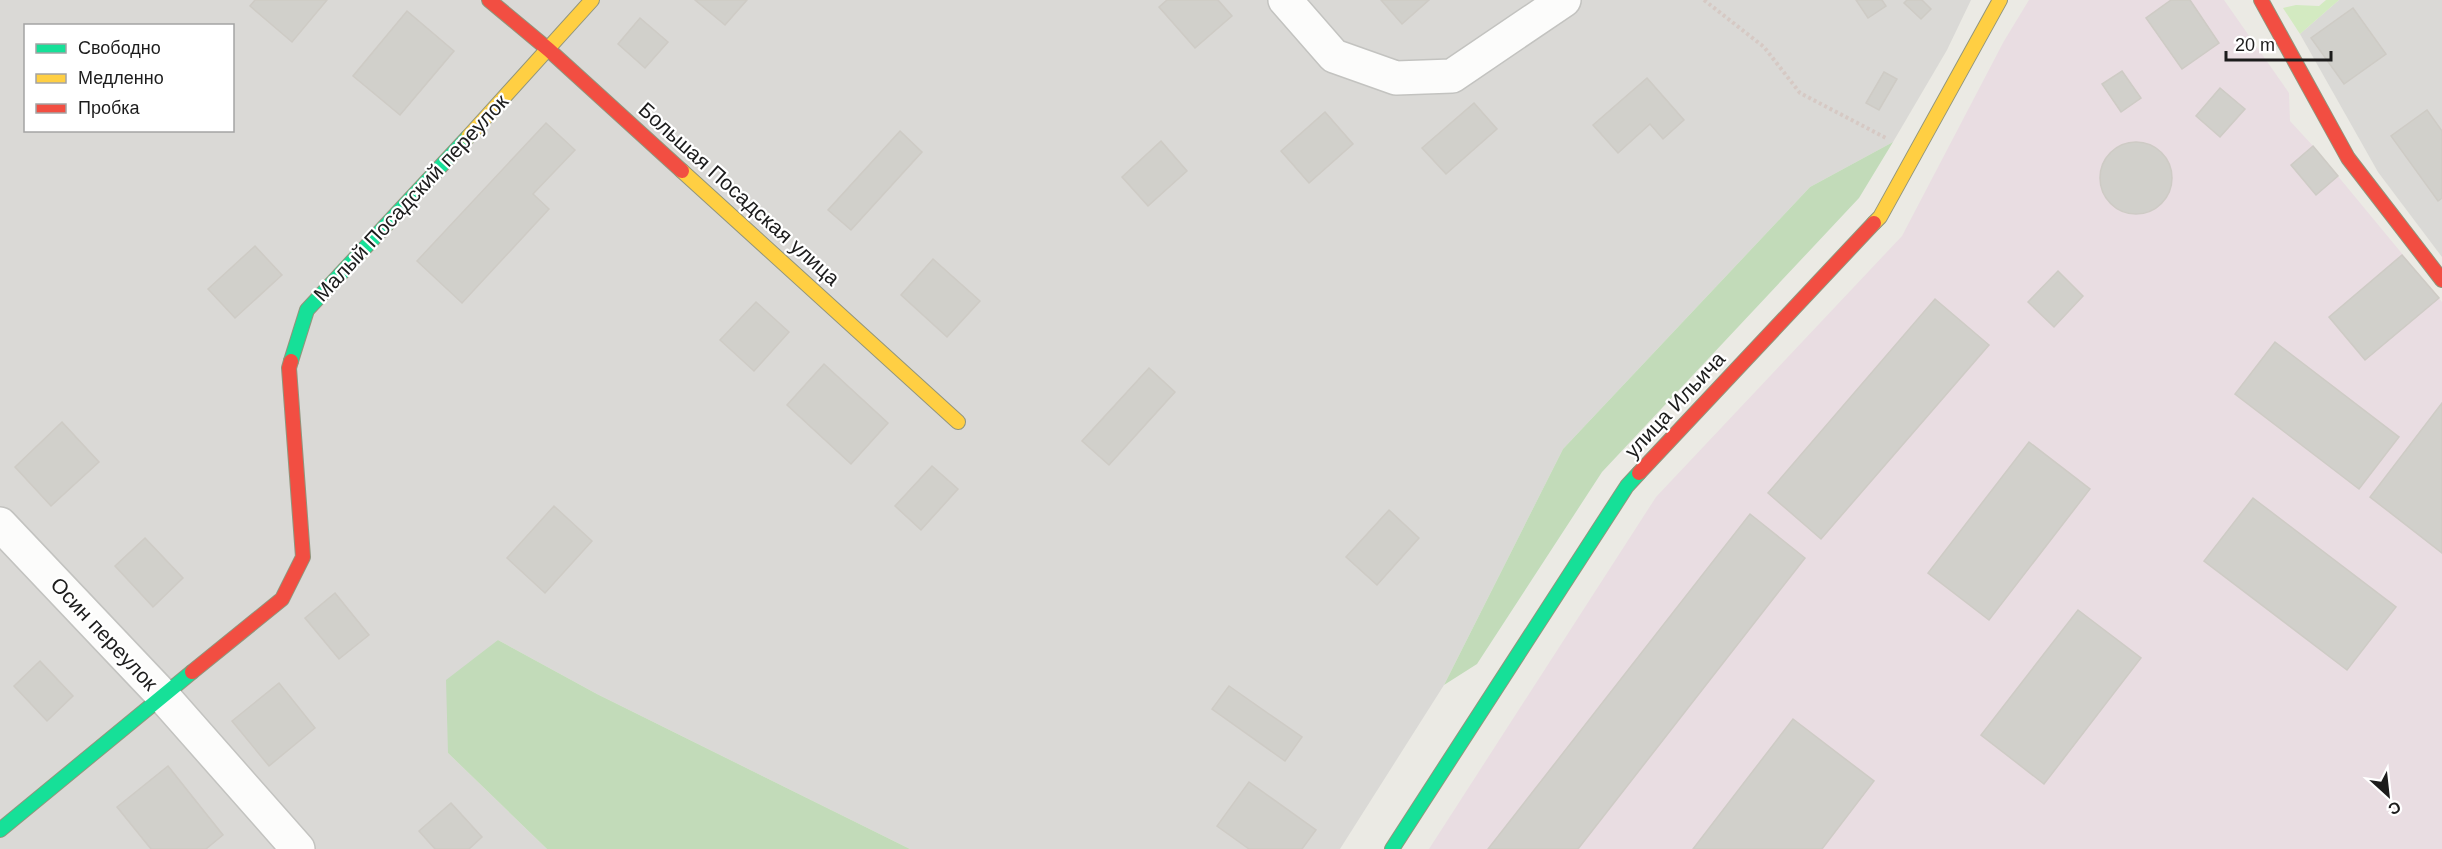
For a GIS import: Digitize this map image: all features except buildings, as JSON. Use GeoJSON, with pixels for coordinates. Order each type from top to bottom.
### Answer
{"type":"FeatureCollection","features":[{"type":"Feature","properties":{"kind":"street","name":"Большая Посадская улица"},"geometry":{"type":"LineString","coordinates":[[489,0],[549,50],[958,422]]}},
{"type":"Feature","properties":{"kind":"street","name":"Малый Посадский переулок"},"geometry":{"type":"LineString","coordinates":[[162,696],[282,599],[303,557],[289,368],[307,310],[549,50],[592,0]]}},
{"type":"Feature","properties":{"kind":"street"},"geometry":{"type":"LineString","coordinates":[[1285,0],[1334,56],[1396,78],[1452,76],[1564,0]]}},
{"type":"Feature","properties":{"kind":"street","name":"улица Ильича"},"geometry":{"type":"LineString","coordinates":[[1392,849],[1627,486],[1880,217],[2000,0]]}},
{"type":"Feature","properties":{"kind":"street"},"geometry":{"type":"LineString","coordinates":[[2261,0],[2348,158],[2442,280]]}},
{"type":"Feature","properties":{"kind":"street","name":"Осин переулок"},"geometry":{"type":"LineString","coordinates":[[0,524],[162,696],[0,830]]}},
{"type":"Feature","properties":{"kind":"street"},"geometry":{"type":"LineString","coordinates":[[162,696],[298,849]]}},
{"type":"Feature","properties":{"kind":"path"},"geometry":{"type":"LineString","coordinates":[[1704,0],[1764,47],[1800,93],[1893,142],[1914,157]]}},
{"type":"Feature","properties":{"kind":"shaded area"},"geometry":{"type":"Polygon","coordinates":[[[0,0],[1971,0],[1947,50],[1893,142],[1810,187],[1563,449],[1444,685],[1340,849],[910,849],[597,694],[498,640],[448,753],[547,849],[0,849],[0,0]]]}},
{"type":"Feature","properties":{"kind":"shaded area"},"geometry":{"type":"Polygon","coordinates":[[[2029,0],[2224,0],[2289,93],[2290,121],[2442,302],[2442,849],[1429,849],[1656,497],[1902,236],[2004,41],[2029,0]]]}},
{"type":"Feature","properties":{"kind":"shaded area"},"geometry":{"type":"Polygon","coordinates":[[[2339,0],[2442,0],[2442,257],[2378,172],[2300,34],[2339,0]]]}},
{"type":"Feature","properties":{"kind":"green space"},"geometry":{"type":"Polygon","coordinates":[[[2326,0],[2339,0],[2300,34],[2283,8],[2296,5],[2319,6],[2326,0]]]}},
{"type":"Feature","properties":{"kind":"green space"},"geometry":{"type":"Polygon","coordinates":[[[1893,142],[1859,198],[1602,472],[1477,664],[1444,685],[1563,449],[1810,187],[1893,142]]]}},
{"type":"Feature","properties":{"kind":"green space"},"geometry":{"type":"Polygon","coordinates":[[[498,640],[597,694],[910,849],[547,849],[448,753],[446,680],[498,640]]]}},
{"type":"Feature","properties":{"kind":"traffic: fast"},"geometry":{"type":"LineString","coordinates":[[291,361],[307,310],[468,137]]}},
{"type":"Feature","properties":{"kind":"traffic: fast"},"geometry":{"type":"LineString","coordinates":[[1392,849],[1627,486],[1639,473]]}},
{"type":"Feature","properties":{"kind":"traffic: fast"},"geometry":{"type":"LineString","coordinates":[[0,830],[192,672]]}},
{"type":"Feature","properties":{"kind":"traffic: slow"},"geometry":{"type":"LineString","coordinates":[[468,137],[592,0]]}},
{"type":"Feature","properties":{"kind":"traffic: slow"},"geometry":{"type":"LineString","coordinates":[[1874,223],[1880,217],[2000,0]]}},
{"type":"Feature","properties":{"kind":"traffic: slow"},"geometry":{"type":"LineString","coordinates":[[682,171],[958,422]]}},
{"type":"Feature","properties":{"kind":"traffic: jam"},"geometry":{"type":"LineString","coordinates":[[489,0],[549,50],[682,171]]}},
{"type":"Feature","properties":{"kind":"traffic: jam"},"geometry":{"type":"LineString","coordinates":[[2261,0],[2348,158],[2442,280]]}},
{"type":"Feature","properties":{"kind":"traffic: jam"},"geometry":{"type":"LineString","coordinates":[[1639,473],[1874,223]]}},
{"type":"Feature","properties":{"kind":"traffic: jam"},"geometry":{"type":"LineString","coordinates":[[192,672],[282,599],[303,557],[289,368],[291,361]]}}]}
